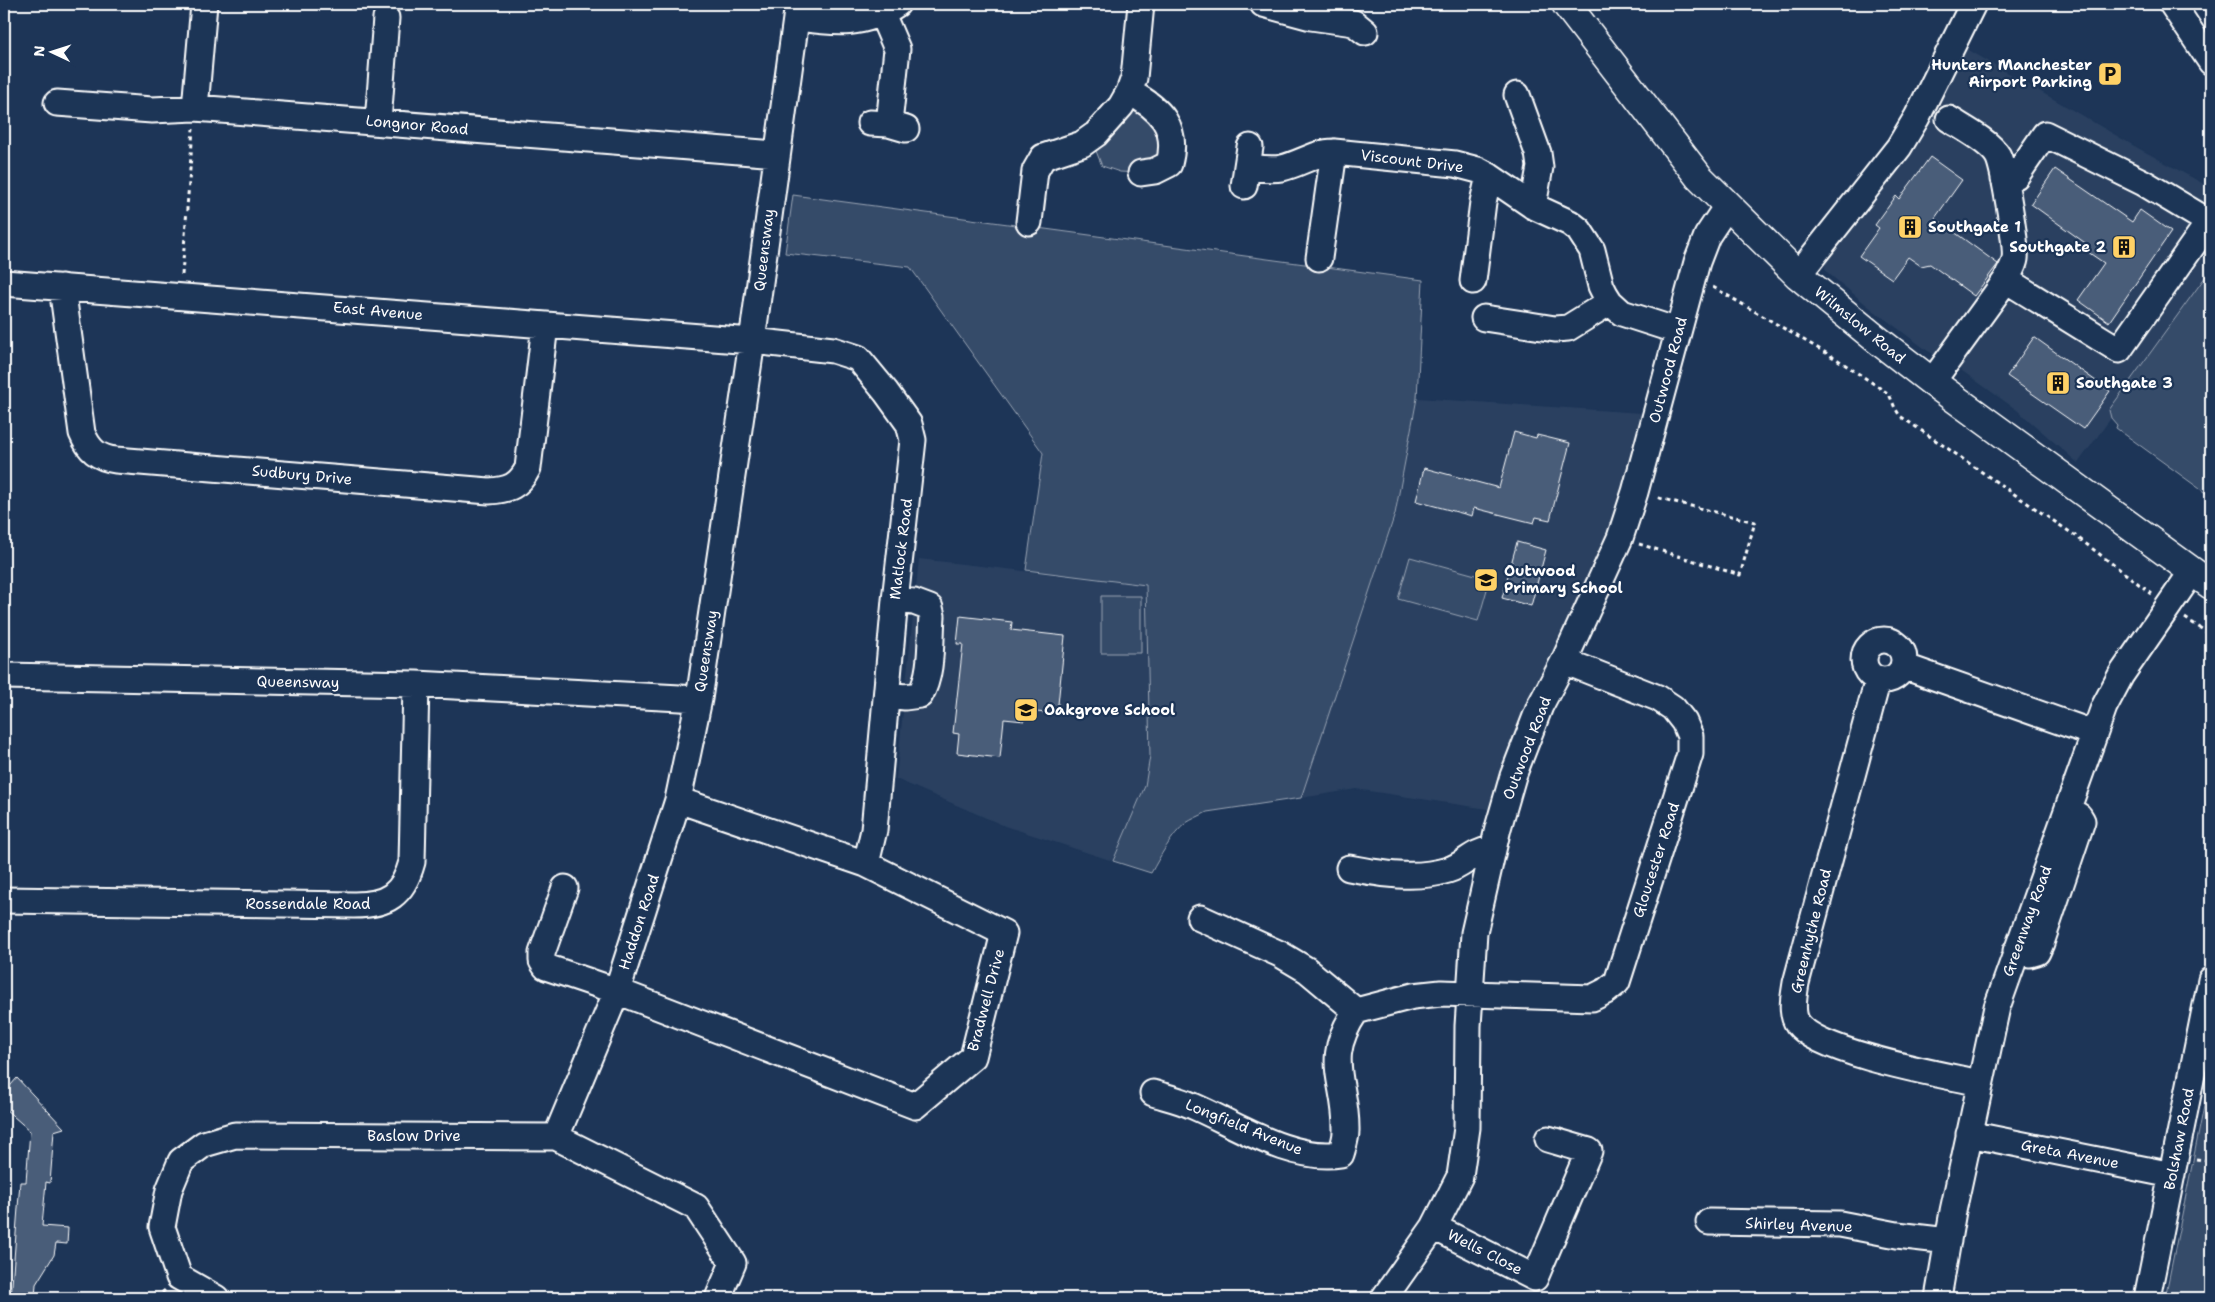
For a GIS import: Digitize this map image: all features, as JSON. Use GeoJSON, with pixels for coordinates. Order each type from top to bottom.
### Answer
{"type":"FeatureCollection","features":[{"type":"Feature","properties":{"kind":"main road","name":"Wilmslow Road"},"geometry":{"type":"LineString","coordinates":[[1566,4],[1699,177],[1798,275],[1932,382],[2202,578]]}},
{"type":"Feature","properties":{"kind":"street"},"geometry":{"type":"LineString","coordinates":[[195,108],[204,4]]}},
{"type":"Feature","properties":{"kind":"street"},"geometry":{"type":"LineString","coordinates":[[1028,222],[1035,171],[1043,157],[1050,153],[1082,144],[1096,134],[1121,106],[1129,92],[1134,78],[1141,4]]}},
{"type":"Feature","properties":{"kind":"street"},"geometry":{"type":"LineString","coordinates":[[1263,4],[1310,17],[1354,23],[1365,32]]}},
{"type":"Feature","properties":{"kind":"street"},"geometry":{"type":"LineString","coordinates":[[2172,4],[2211,62]]}},
{"type":"Feature","properties":{"kind":"street"},"geometry":{"type":"LineString","coordinates":[[1798,275],[1899,147],[1917,117],[1969,5]]}},
{"type":"Feature","properties":{"kind":"street"},"geometry":{"type":"LineString","coordinates":[[796,11],[838,22],[866,19],[890,9],[897,49],[888,125]]}},
{"type":"Feature","properties":{"kind":"street","name":"Queensway"},"geometry":{"type":"LineString","coordinates":[[4,676],[416,684],[699,699],[752,341],[796,11]]}},
{"type":"Feature","properties":{"kind":"street"},"geometry":{"type":"LineString","coordinates":[[378,122],[386,18]]}},
{"type":"Feature","properties":{"kind":"street"},"geometry":{"type":"LineString","coordinates":[[1129,92],[1158,110],[1172,143],[1169,164],[1155,171],[1141,173]]}},
{"type":"Feature","properties":{"kind":"street"},"geometry":{"type":"LineString","coordinates":[[1517,92],[1538,153],[1540,167],[1533,206]]}},
{"type":"Feature","properties":{"kind":"street","name":"Longnor Road"},"geometry":{"type":"LineString","coordinates":[[57,103],[152,110],[195,108],[776,154]]}},
{"type":"Feature","properties":{"kind":"street"},"geometry":{"type":"LineString","coordinates":[[1932,382],[2006,280],[2013,266],[2016,253],[2004,179],[1998,156],[1991,147],[1949,119]]}},
{"type":"Feature","properties":{"kind":"street"},"geometry":{"type":"LineString","coordinates":[[2004,179],[2016,176],[2045,134],[2144,183],[2209,222],[2119,350],[2006,280]]}},
{"type":"Feature","properties":{"kind":"street"},"geometry":{"type":"LineString","coordinates":[[1319,258],[1334,152]]}},
{"type":"Feature","properties":{"kind":"street","name":"Viscount Drive"},"geometry":{"type":"LineString","coordinates":[[1247,167],[1261,169],[1281,168],[1334,152],[1455,164],[1478,170],[1533,206],[1570,223],[1583,234],[1592,250],[1601,286],[1610,302]]}},
{"type":"Feature","properties":{"kind":"street"},"geometry":{"type":"LineString","coordinates":[[1473,281],[1483,202],[1489,176]]}},
{"type":"Feature","properties":{"kind":"street","name":"Outwood Road"},"geometry":{"type":"LineString","coordinates":[[1384,1298],[1434,1227],[1455,1188],[1463,1162],[1467,1128],[1469,994],[1474,933],[1492,849],[1513,776],[1540,706],[1564,661],[1620,538],[1635,492],[1693,275],[1704,243],[1727,206]]}},
{"type":"Feature","properties":{"kind":"street","name":"East Avenue"},"geometry":{"type":"LineString","coordinates":[[4,283],[180,295],[752,341]]}},
{"type":"Feature","properties":{"kind":"street","name":"Sudbury Drive"},"geometry":{"type":"LineString","coordinates":[[62,287],[82,433],[89,447],[98,456],[116,460],[479,490],[510,488],[524,477],[528,468],[545,325]]}},
{"type":"Feature","properties":{"kind":"street"},"geometry":{"type":"LineString","coordinates":[[1484,318],[1555,329],[1568,328],[1610,302],[1622,313],[1678,331]]}},
{"type":"Feature","properties":{"kind":"street","name":"Matlock Road"},"geometry":{"type":"LineString","coordinates":[[752,341],[833,350],[858,358],[909,424],[913,440],[904,601],[896,696],[874,830],[866,864]]}},
{"type":"Feature","properties":{"kind":"street","name":"Greenway Road"},"geometry":{"type":"LineString","coordinates":[[1938,1298],[1990,1032],[2016,950],[2068,811],[2094,732],[2104,707],[2121,675],[2202,578]]}},
{"type":"Feature","properties":{"kind":"street"},"geometry":{"type":"LineString","coordinates":[[896,696],[920,695],[925,687],[927,676],[932,616],[930,608],[904,601]]}},
{"type":"Feature","properties":{"kind":"street"},"geometry":{"type":"LineString","coordinates":[[1886,639],[1900,647],[1904,656],[1903,666],[1893,678],[1878,679],[1870,674],[1864,666],[1864,655],[1870,645],[1886,639]]}},
{"type":"Feature","properties":{"kind":"street","name":"Gloucester Road"},"geometry":{"type":"LineString","coordinates":[[1469,994],[1592,998],[1606,991],[1617,982],[1690,754],[1690,736],[1684,722],[1673,708],[1658,698],[1564,661]]}},
{"type":"Feature","properties":{"kind":"street"},"geometry":{"type":"LineString","coordinates":[[1903,666],[2094,732]]}},
{"type":"Feature","properties":{"kind":"street","name":"Greenhythe Road"},"geometry":{"type":"LineString","coordinates":[[1878,679],[1796,983],[1794,1013],[1797,1023],[1802,1029],[1838,1047],[1878,1060],[1980,1083]]}},
{"type":"Feature","properties":{"kind":"street","name":"Rossendale Road"},"geometry":{"type":"LineString","coordinates":[[4,900],[354,905],[382,903],[398,892],[405,882],[412,862],[416,684]]}},
{"type":"Feature","properties":{"kind":"street","name":"Haddon Road"},"geometry":{"type":"LineString","coordinates":[[556,1137],[617,992],[678,800],[699,699]]}},
{"type":"Feature","properties":{"kind":"street","name":"Bradwell Drive"},"geometry":{"type":"LineString","coordinates":[[617,992],[915,1106],[973,1057],[1004,933],[866,864],[678,800]]}},
{"type":"Feature","properties":{"kind":"street"},"geometry":{"type":"LineString","coordinates":[[1349,868],[1404,876],[1433,873],[1450,870],[1480,850],[1492,849]]}},
{"type":"Feature","properties":{"kind":"street"},"geometry":{"type":"LineString","coordinates":[[565,888],[542,953],[542,961],[546,968],[617,992]]}},
{"type":"Feature","properties":{"kind":"street"},"geometry":{"type":"LineString","coordinates":[[1200,918],[1280,954],[1307,970],[1356,1011],[1413,996],[1441,993],[1469,994]]}},
{"type":"Feature","properties":{"kind":"street","name":"Bolshaw Road"},"geometry":{"type":"LineString","coordinates":[[2147,1298],[2211,980]]}},
{"type":"Feature","properties":{"kind":"street","name":"Longfield Avenue"},"geometry":{"type":"LineString","coordinates":[[1153,1093],[1192,1105],[1286,1148],[1315,1155],[1341,1154],[1346,1132],[1338,1076],[1338,1057],[1340,1041],[1347,1024],[1356,1011]]}},
{"type":"Feature","properties":{"kind":"street","name":"Greta Avenue"},"geometry":{"type":"LineString","coordinates":[[1969,1134],[2172,1174]]}},
{"type":"Feature","properties":{"kind":"street","name":"Baslow Drive"},"geometry":{"type":"LineString","coordinates":[[216,1298],[179,1277],[162,1227],[169,1190],[181,1161],[204,1144],[235,1135],[556,1137],[696,1207],[733,1263],[718,1298]]}},
{"type":"Feature","properties":{"kind":"street","name":"Wells Close"},"geometry":{"type":"LineString","coordinates":[[1434,1227],[1535,1278],[1589,1151],[1548,1139]]}},
{"type":"Feature","properties":{"kind":"street","name":"Shirley Avenue"},"geometry":{"type":"LineString","coordinates":[[1709,1222],[1840,1224],[1897,1235],[1948,1241]]}},
{"type":"Feature","properties":{"kind":"path"},"geometry":{"type":"LineString","coordinates":[[180,295],[195,108]]}},
{"type":"Feature","properties":{"kind":"path"},"geometry":{"type":"LineString","coordinates":[[1693,275],[1838,360],[1889,394],[1900,416],[2077,537],[2157,598]]}},
{"type":"Feature","properties":{"kind":"path"},"geometry":{"type":"LineString","coordinates":[[1620,538],[1740,575],[1755,522],[1635,492]]}},
{"type":"Feature","properties":{"kind":"path"},"geometry":{"type":"LineString","coordinates":[[2186,619],[2211,635]]}},
{"type":"Feature","properties":{"kind":"shaded area"},"geometry":{"type":"Polygon","coordinates":[[[1960,45],[2136,147],[2211,188],[2211,269],[2109,410],[2111,418],[2078,463],[2017,410],[1961,370],[1928,351],[1873,310],[1828,273],[1825,268],[1826,261],[1908,145],[1960,45]]]}},
{"type":"Feature","properties":{"kind":"shaded area"},"geometry":{"type":"Polygon","coordinates":[[[1129,92],[1172,143],[1141,173],[1120,172],[1102,166],[1096,151],[1096,134],[1129,92]]]}},
{"type":"Feature","properties":{"kind":"shaded area"},"geometry":{"type":"Polygon","coordinates":[[[793,195],[1423,280],[1417,398],[1395,514],[1301,798],[1207,812],[1188,822],[1175,834],[1151,873],[1113,861],[1145,786],[1150,756],[1146,585],[1026,570],[1043,453],[910,267],[785,253],[793,195]]]}},
{"type":"Feature","properties":{"kind":"shaded area"},"geometry":{"type":"Polygon","coordinates":[[[2211,269],[2211,497],[2116,428],[2117,425],[2111,418],[2109,410],[2211,269]]]}},
{"type":"Feature","properties":{"kind":"shaded area","name":"Outwood Primary School"},"geometry":{"type":"Polygon","coordinates":[[[1417,398],[1656,414],[1501,811],[1356,789],[1301,798],[1395,515],[1417,398]]]}},
{"type":"Feature","properties":{"kind":"shaded area"},"geometry":{"type":"Polygon","coordinates":[[[1410,557],[1490,579],[1478,621],[1398,599],[1410,557]]]}},
{"type":"Feature","properties":{"kind":"shaded area","name":"Oakgrove School"},"geometry":{"type":"Polygon","coordinates":[[[919,559],[1145,585],[1150,756],[1145,786],[1113,861],[1005,826],[896,779],[919,559]]]}},
{"type":"Feature","properties":{"kind":"shaded area"},"geometry":{"type":"Polygon","coordinates":[[[1101,596],[1141,596],[1141,653],[1101,653],[1101,596]]]}},
{"type":"Feature","properties":{"kind":"shaded area"},"geometry":{"type":"Polygon","coordinates":[[[2211,1072],[2211,1298],[2165,1298],[2211,1072]]]}},
{"type":"Feature","properties":{"kind":"building","name":"Southgate 1"},"geometry":{"type":"Polygon","coordinates":[[[1930,157],[1962,180],[1935,218],[1998,264],[1974,296],[1930,264],[1921,266],[1908,257],[1892,279],[1859,256],[1879,228],[1875,225],[1896,196],[1899,199],[1930,157]]]}},
{"type":"Feature","properties":{"kind":"building","name":"Southgate 2"},"geometry":{"type":"Polygon","coordinates":[[[2055,169],[2132,222],[2140,210],[2171,232],[2109,322],[2078,300],[2104,263],[2085,250],[2088,245],[2031,204],[2055,169]]]}},
{"type":"Feature","properties":{"kind":"building","name":"Southgate 3"},"geometry":{"type":"Polygon","coordinates":[[[2034,337],[2110,391],[2083,429],[2007,376],[2034,337]]]}},
{"type":"Feature","properties":{"kind":"building"},"geometry":{"type":"Polygon","coordinates":[[[1514,432],[1536,438],[1537,435],[1570,443],[1550,520],[1536,517],[1534,523],[1474,508],[1472,516],[1416,501],[1424,468],[1499,488],[1514,432]]]}},
{"type":"Feature","properties":{"kind":"building"},"geometry":{"type":"Polygon","coordinates":[[[1517,542],[1546,550],[1531,606],[1502,598],[1517,542]]]}},
{"type":"Feature","properties":{"kind":"building"},"geometry":{"type":"Polygon","coordinates":[[[960,616],[1012,622],[1011,630],[1065,636],[1057,714],[1026,711],[1024,721],[1004,719],[1000,758],[957,753],[959,734],[953,733],[963,644],[957,644],[960,616]]]}},
{"type":"Feature","properties":{"kind":"building"},"geometry":{"type":"Polygon","coordinates":[[[17,1078],[64,1128],[54,1131],[50,1183],[46,1182],[42,1226],[68,1228],[67,1244],[56,1243],[54,1255],[36,1284],[35,1298],[11,1298],[20,1182],[26,1182],[30,1131],[4,1108],[4,1093],[17,1078]]]}},
{"type":"Feature","properties":{"kind":"place","name":"Hunters Manchester Airport Parking"},"geometry":{"type":"Point","coordinates":[2110,74]}},
{"type":"Feature","properties":{"kind":"place","name":"Southgate 1"},"geometry":{"type":"Point","coordinates":[1910,227]}},
{"type":"Feature","properties":{"kind":"place","name":"Southgate 2"},"geometry":{"type":"Point","coordinates":[2124,247]}},
{"type":"Feature","properties":{"kind":"place","name":"Southgate 3"},"geometry":{"type":"Point","coordinates":[2058,383]}},
{"type":"Feature","properties":{"kind":"place","name":"Outwood Primary School"},"geometry":{"type":"Point","coordinates":[1486,580]}},
{"type":"Feature","properties":{"kind":"place","name":"Oakgrove School"},"geometry":{"type":"Point","coordinates":[1026,710]}}]}
